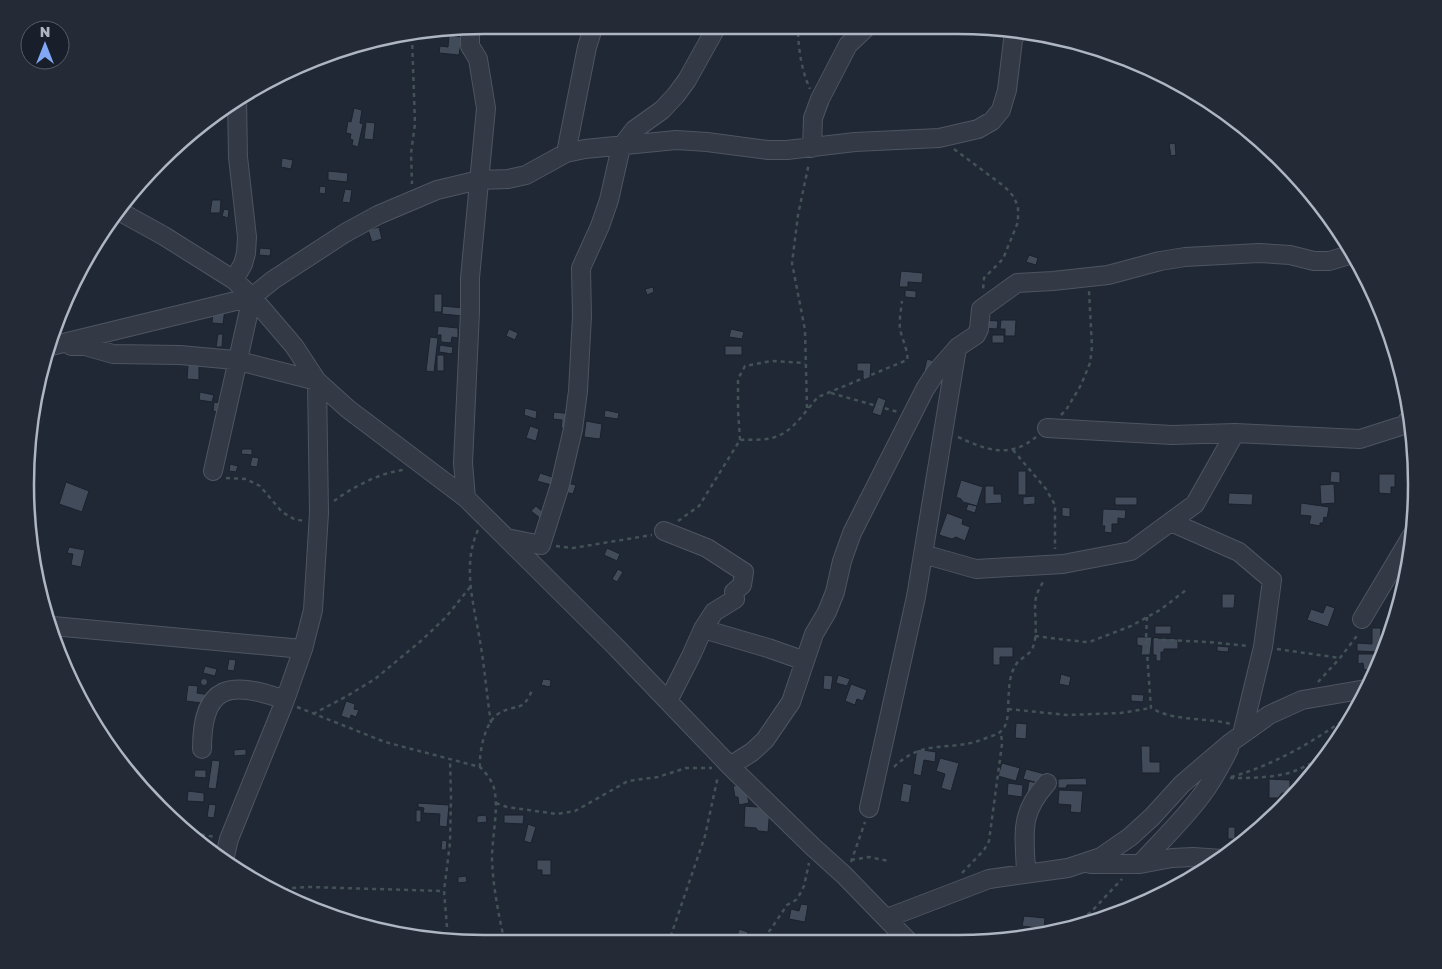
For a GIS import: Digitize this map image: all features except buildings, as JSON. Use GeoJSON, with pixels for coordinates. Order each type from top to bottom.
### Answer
{"type":"FeatureCollection","features":[{"type":"Feature","properties":{"kind":"street"},"geometry":{"type":"LineString","coordinates":[[466,498],[463,463],[470,278],[486,108],[478,60],[470,46],[470,34]]}},
{"type":"Feature","properties":{"kind":"street"},"geometry":{"type":"LineString","coordinates":[[566,153],[591,34]]}},
{"type":"Feature","properties":{"kind":"street"},"geometry":{"type":"LineString","coordinates":[[506,537],[541,545],[560,485],[573,429],[578,391],[582,316],[581,268],[600,226],[609,200],[621,146],[634,130],[662,110],[676,95],[687,80],[713,34]]}},
{"type":"Feature","properties":{"kind":"street"},"geometry":{"type":"LineString","coordinates":[[812,148],[813,118],[817,107],[848,45],[860,34]]}},
{"type":"Feature","properties":{"kind":"street"},"geometry":{"type":"LineString","coordinates":[[57,345],[252,297],[272,280],[345,233],[378,215],[437,190],[479,180],[508,179],[526,175],[566,153],[585,149],[676,140],[768,150],[787,150],[855,142],[939,138],[978,129],[992,121],[1000,110],[1007,90],[1014,38]]}},
{"type":"Feature","properties":{"kind":"street"},"geometry":{"type":"LineString","coordinates":[[234,280],[243,264],[247,237],[238,157],[237,108]]}},
{"type":"Feature","properties":{"kind":"street"},"geometry":{"type":"LineString","coordinates":[[124,214],[164,236],[234,280],[252,297],[294,346],[317,381],[348,408],[466,498],[730,766],[813,847],[848,868],[903,935]]}},
{"type":"Feature","properties":{"kind":"street"},"geometry":{"type":"LineString","coordinates":[[730,766],[752,752],[765,740],[791,702],[814,634],[832,601],[842,561],[852,533],[925,389],[936,372],[958,347],[976,335],[979,329],[981,309],[1017,283],[1108,274],[1185,257],[1259,253],[1290,255],[1314,261],[1328,261],[1346,256]]}},
{"type":"Feature","properties":{"kind":"street"},"geometry":{"type":"LineString","coordinates":[[216,474],[236,360],[252,297]]}},
{"type":"Feature","properties":{"kind":"street"},"geometry":{"type":"LineString","coordinates":[[56,346],[85,346],[113,354],[180,355],[236,360],[317,381]]}},
{"type":"Feature","properties":{"kind":"street"},"geometry":{"type":"LineString","coordinates":[[869,808],[916,597],[958,347]]}},
{"type":"Feature","properties":{"kind":"street"},"geometry":{"type":"LineString","coordinates":[[226,853],[229,839],[285,701],[303,649],[313,610],[318,518],[317,381]]}},
{"type":"Feature","properties":{"kind":"street"},"geometry":{"type":"LineString","coordinates":[[1047,428],[1172,435],[1235,433],[1360,439],[1404,425]]}},
{"type":"Feature","properties":{"kind":"street"},"geometry":{"type":"LineString","coordinates":[[923,554],[976,569],[1063,564],[1131,551],[1195,504],[1235,433]]}},
{"type":"Feature","properties":{"kind":"street"},"geometry":{"type":"LineString","coordinates":[[1140,864],[1160,844],[1201,796],[1242,734],[1263,647],[1272,580],[1239,552],[1171,522]]}},
{"type":"Feature","properties":{"kind":"street"},"geometry":{"type":"LineString","coordinates":[[664,531],[707,548],[744,572],[742,585],[734,592],[735,599],[714,612],[703,630],[668,701]]}},
{"type":"Feature","properties":{"kind":"street"},"geometry":{"type":"LineString","coordinates":[[1361,625],[1403,551]]}},
{"type":"Feature","properties":{"kind":"street"},"geometry":{"type":"LineString","coordinates":[[57,626],[303,649]]}},
{"type":"Feature","properties":{"kind":"street"},"geometry":{"type":"LineString","coordinates":[[703,630],[805,660]]}},
{"type":"Feature","properties":{"kind":"street"},"geometry":{"type":"LineString","coordinates":[[202,749],[202,731],[206,713],[221,693],[236,689],[266,694],[285,701]]}},
{"type":"Feature","properties":{"kind":"street"},"geometry":{"type":"LineString","coordinates":[[887,918],[989,879],[1068,868],[1101,858],[1130,837],[1182,784],[1242,734],[1269,715],[1302,700],[1358,691]]}},
{"type":"Feature","properties":{"kind":"street"},"geometry":{"type":"LineString","coordinates":[[1026,874],[1024,831],[1028,809],[1047,783]]}},
{"type":"Feature","properties":{"kind":"street"},"geometry":{"type":"LineString","coordinates":[[1084,864],[1140,864],[1186,857],[1209,858]]}},
{"type":"Feature","properties":{"kind":"path"},"geometry":{"type":"LineString","coordinates":[[798,34],[798,46],[806,80],[817,107]]}},
{"type":"Feature","properties":{"kind":"path"},"geometry":{"type":"LineString","coordinates":[[412,40],[414,124],[410,153],[414,200]]}},
{"type":"Feature","properties":{"kind":"path"},"geometry":{"type":"LineString","coordinates":[[939,138],[1005,188],[1014,197],[1018,207],[1018,222],[1003,259],[984,278],[981,309]]}},
{"type":"Feature","properties":{"kind":"path"},"geometry":{"type":"LineString","coordinates":[[807,408],[805,330],[792,263],[801,197],[812,148]]}},
{"type":"Feature","properties":{"kind":"path"},"geometry":{"type":"LineString","coordinates":[[954,436],[978,446],[1001,451],[1013,450],[1028,443],[1066,410],[1081,384],[1090,363],[1092,347],[1088,277]]}},
{"type":"Feature","properties":{"kind":"path"},"geometry":{"type":"LineString","coordinates":[[740,440],[775,437],[795,425],[807,408],[818,398],[855,384],[874,373],[907,360],[908,356],[902,341],[900,327],[902,301]]}},
{"type":"Feature","properties":{"kind":"path"},"geometry":{"type":"LineString","coordinates":[[541,545],[573,548],[660,534],[699,506],[740,440],[738,379],[745,366],[772,361],[805,364]]}},
{"type":"Feature","properties":{"kind":"path"},"geometry":{"type":"LineString","coordinates":[[830,393],[912,416]]}},
{"type":"Feature","properties":{"kind":"path"},"geometry":{"type":"LineString","coordinates":[[1013,450],[1046,489],[1055,505],[1055,549]]}},
{"type":"Feature","properties":{"kind":"path"},"geometry":{"type":"LineString","coordinates":[[216,474],[246,479],[260,486],[282,512],[294,519],[318,518],[346,492],[396,471],[425,467]]}},
{"type":"Feature","properties":{"kind":"path"},"geometry":{"type":"LineString","coordinates":[[484,516],[475,536],[470,555],[471,586],[491,723]]}},
{"type":"Feature","properties":{"kind":"path"},"geometry":{"type":"LineString","coordinates":[[891,770],[910,753],[928,748],[979,741],[1001,732],[1005,726],[1008,709],[1010,679],[1017,664],[1029,654],[1035,636],[1036,598],[1046,576]]}},
{"type":"Feature","properties":{"kind":"path"},"geometry":{"type":"LineString","coordinates":[[313,714],[375,679],[422,640],[446,617],[471,586]]}},
{"type":"Feature","properties":{"kind":"path"},"geometry":{"type":"LineString","coordinates":[[1035,636],[1084,642],[1092,641],[1131,626],[1186,590]]}},
{"type":"Feature","properties":{"kind":"path"},"geometry":{"type":"LineString","coordinates":[[1147,617],[1146,639],[1151,708]]}},
{"type":"Feature","properties":{"kind":"path"},"geometry":{"type":"LineString","coordinates":[[1302,700],[1340,658],[1361,625]]}},
{"type":"Feature","properties":{"kind":"path"},"geometry":{"type":"LineString","coordinates":[[1146,639],[1263,647],[1340,658]]}},
{"type":"Feature","properties":{"kind":"path"},"geometry":{"type":"LineString","coordinates":[[502,935],[492,861],[495,792],[491,781],[480,767],[479,755],[481,745],[491,723],[498,714],[520,707],[528,701],[534,688]]}},
{"type":"Feature","properties":{"kind":"path"},"geometry":{"type":"LineString","coordinates":[[285,701],[385,742],[480,767]]}},
{"type":"Feature","properties":{"kind":"path"},"geometry":{"type":"LineString","coordinates":[[1008,709],[1067,715],[1095,715],[1151,708],[1171,717],[1215,720],[1242,734]]}},
{"type":"Feature","properties":{"kind":"path"},"geometry":{"type":"LineString","coordinates":[[1311,764],[1292,772],[1275,776],[1226,778],[1267,765],[1298,750],[1340,722]]}},
{"type":"Feature","properties":{"kind":"path"},"geometry":{"type":"LineString","coordinates":[[961,874],[984,850],[989,840],[1002,744],[1001,732]]}},
{"type":"Feature","properties":{"kind":"path"},"geometry":{"type":"LineString","coordinates":[[447,927],[444,891],[450,843],[450,759]]}},
{"type":"Feature","properties":{"kind":"path"},"geometry":{"type":"LineString","coordinates":[[496,803],[507,807],[557,814],[575,811],[628,782],[658,777],[686,768],[720,768],[705,836],[671,935]]}},
{"type":"Feature","properties":{"kind":"path"},"geometry":{"type":"LineString","coordinates":[[848,868],[869,808]]}},
{"type":"Feature","properties":{"kind":"path"},"geometry":{"type":"LineString","coordinates":[[201,834],[229,839]]}},
{"type":"Feature","properties":{"kind":"path"},"geometry":{"type":"LineString","coordinates":[[766,935],[787,905],[796,900],[800,894],[804,886],[813,847]]}},
{"type":"Feature","properties":{"kind":"path"},"geometry":{"type":"LineString","coordinates":[[848,868],[869,858],[889,861]]}},
{"type":"Feature","properties":{"kind":"path"},"geometry":{"type":"LineString","coordinates":[[1085,916],[1122,879],[1140,864]]}},
{"type":"Feature","properties":{"kind":"path"},"geometry":{"type":"LineString","coordinates":[[286,890],[308,887],[444,891]]}}]}
